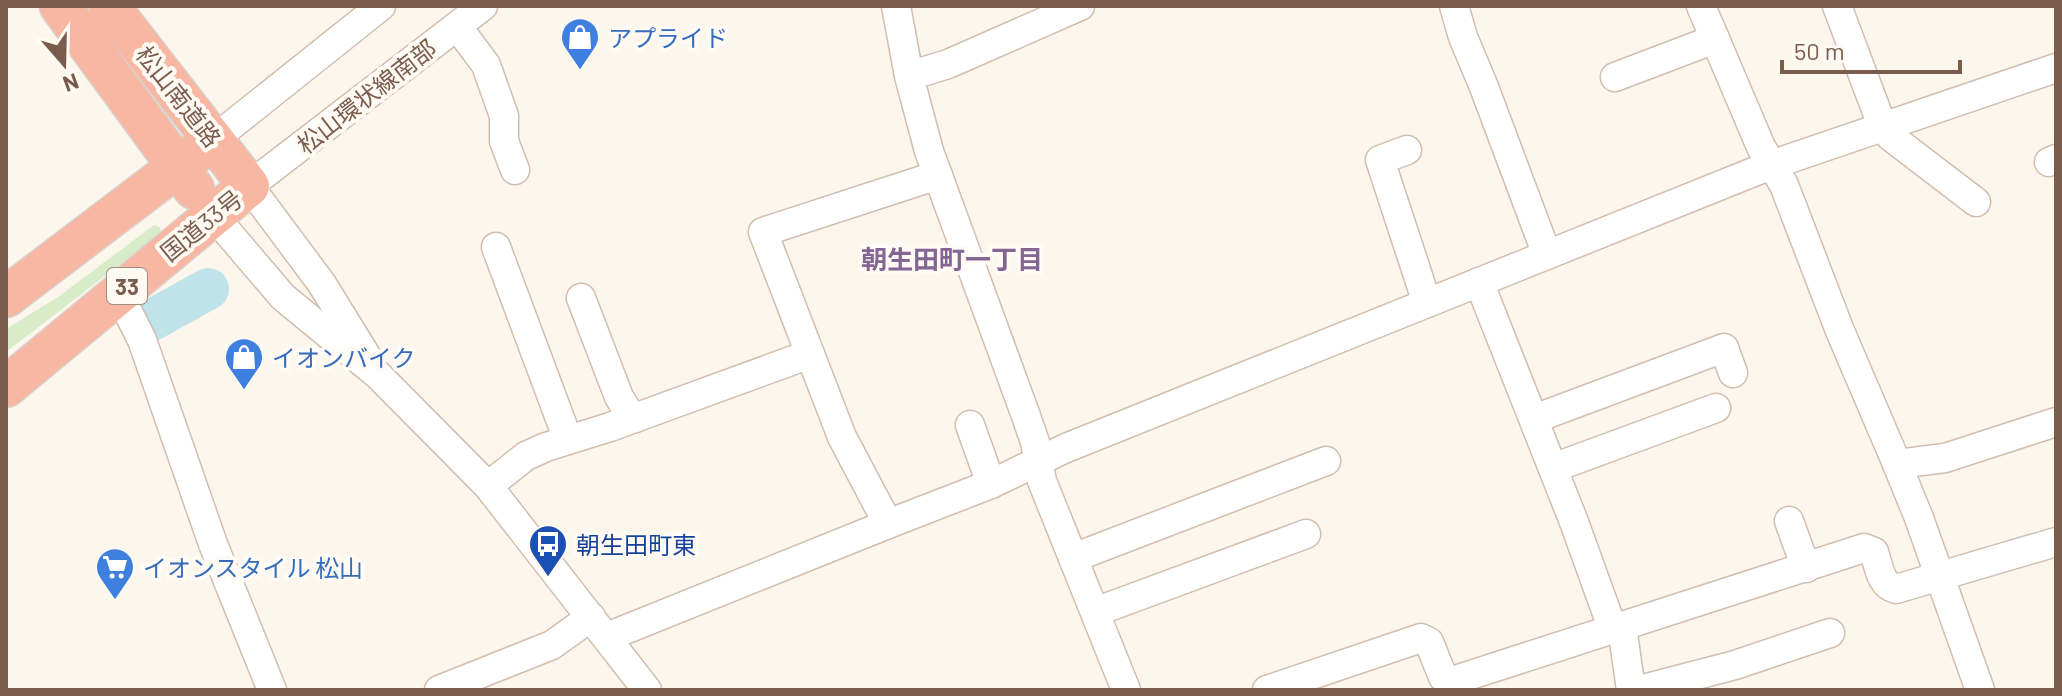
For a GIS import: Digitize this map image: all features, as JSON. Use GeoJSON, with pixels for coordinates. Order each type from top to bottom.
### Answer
{"type":"FeatureCollection","features":[{"type":"Feature","properties":{"kind":"highway","name":"松山南道路"},"geometry":{"type":"LineString","coordinates":[[60,6],[213,215]]}},
{"type":"Feature","properties":{"kind":"highway","name":"松山南道路"},"geometry":{"type":"LineString","coordinates":[[109,6],[249,186]]}},
{"type":"Feature","properties":{"kind":"highway"},"geometry":{"type":"LineString","coordinates":[[6,297],[213,140]]}},
{"type":"Feature","properties":{"kind":"highway","name":"国道33号"},"geometry":{"type":"LineString","coordinates":[[6,387],[249,186]]}},
{"type":"Feature","properties":{"kind":"street"},"geometry":{"type":"LineString","coordinates":[[213,140],[381,6]]}},
{"type":"Feature","properties":{"kind":"street","name":"松山環状線南部"},"geometry":{"type":"LineString","coordinates":[[249,186],[483,6]]}},
{"type":"Feature","properties":{"kind":"street"},"geometry":{"type":"LineString","coordinates":[[896,6],[909,76],[929,151],[1035,442],[1042,481],[1095,612],[1120,688]]}},
{"type":"Feature","properties":{"kind":"street"},"geometry":{"type":"LineString","coordinates":[[909,76],[948,64],[1080,6]]}},
{"type":"Feature","properties":{"kind":"street"},"geometry":{"type":"LineString","coordinates":[[1454,6],[1463,37],[1547,255]]}},
{"type":"Feature","properties":{"kind":"street"},"geometry":{"type":"LineString","coordinates":[[1701,6],[1761,147],[1784,185],[1840,331],[1897,464],[1980,690]]}},
{"type":"Feature","properties":{"kind":"street"},"geometry":{"type":"LineString","coordinates":[[1837,6],[1883,128],[1976,202]]}},
{"type":"Feature","properties":{"kind":"street"},"geometry":{"type":"LineString","coordinates":[[457,26],[486,65],[504,116],[504,141],[515,170]]}},
{"type":"Feature","properties":{"kind":"street"},"geometry":{"type":"LineString","coordinates":[[1615,77],[1715,39]]}},
{"type":"Feature","properties":{"kind":"street"},"geometry":{"type":"LineString","coordinates":[[439,690],[599,627],[991,484],[1066,448],[1771,165],[2056,68]]}},
{"type":"Feature","properties":{"kind":"street"},"geometry":{"type":"LineString","coordinates":[[1407,150],[1380,160],[1427,303]]}},
{"type":"Feature","properties":{"kind":"street"},"geometry":{"type":"LineString","coordinates":[[888,524],[842,437],[763,232],[938,175]]}},
{"type":"Feature","properties":{"kind":"street"},"geometry":{"type":"LineString","coordinates":[[249,186],[322,284],[378,375]]}},
{"type":"Feature","properties":{"kind":"street"},"geometry":{"type":"LineString","coordinates":[[213,215],[283,297],[378,375],[488,486],[647,690]]}},
{"type":"Feature","properties":{"kind":"street"},"geometry":{"type":"LineString","coordinates":[[496,247],[568,440]]}},
{"type":"Feature","properties":{"kind":"street"},"geometry":{"type":"LineString","coordinates":[[1479,282],[1618,628],[1631,690]]}},
{"type":"Feature","properties":{"kind":"street"},"geometry":{"type":"LineString","coordinates":[[117,295],[148,354],[213,544],[272,690]]}},
{"type":"Feature","properties":{"kind":"street"},"geometry":{"type":"LineString","coordinates":[[581,298],[619,397],[635,418]]}},
{"type":"Feature","properties":{"kind":"street"},"geometry":{"type":"LineString","coordinates":[[1534,419],[1724,348],[1733,373]]}},
{"type":"Feature","properties":{"kind":"street"},"geometry":{"type":"LineString","coordinates":[[488,486],[526,456],[810,354]]}},
{"type":"Feature","properties":{"kind":"street"},"geometry":{"type":"LineString","coordinates":[[1553,468],[1716,408]]}},
{"type":"Feature","properties":{"kind":"street"},"geometry":{"type":"LineString","coordinates":[[1897,464],[1945,458],[2056,422]]}},
{"type":"Feature","properties":{"kind":"street"},"geometry":{"type":"LineString","coordinates":[[970,425],[991,484]]}},
{"type":"Feature","properties":{"kind":"street"},"geometry":{"type":"LineString","coordinates":[[1073,558],[1326,461]]}},
{"type":"Feature","properties":{"kind":"street"},"geometry":{"type":"LineString","coordinates":[[1789,521],[1806,568]]}},
{"type":"Feature","properties":{"kind":"street"},"geometry":{"type":"LineString","coordinates":[[1095,612],[1306,534]]}},
{"type":"Feature","properties":{"kind":"street"},"geometry":{"type":"LineString","coordinates":[[1267,690],[1421,638],[1429,642],[1443,677],[1452,681],[1864,548],[1874,552],[1883,580],[1888,587],[1896,589],[2056,542]]}},
{"type":"Feature","properties":{"kind":"street"},"geometry":{"type":"LineString","coordinates":[[1639,690],[1820,646]]}},
{"type":"Feature","properties":{"kind":"green space"},"geometry":{"type":"Polygon","coordinates":[[[154,225],[160,227],[161,233],[6,352],[6,329],[58,297],[154,225]]]}},
{"type":"Feature","properties":{"kind":"waterway"},"geometry":{"type":"LineString","coordinates":[[143,325],[208,289]]}},
{"type":"Feature","properties":{"kind":"place","name":"アプライド"},"geometry":{"type":"Point","coordinates":[580,71]}},
{"type":"Feature","properties":{"kind":"place","name":"イオンバイク"},"geometry":{"type":"Point","coordinates":[244,391]}},
{"type":"Feature","properties":{"kind":"place","name":"朝生田町東"},"geometry":{"type":"Point","coordinates":[548,578]}},
{"type":"Feature","properties":{"kind":"place","name":"イオンスタイル 松山"},"geometry":{"type":"Point","coordinates":[115,601]}},
{"type":"Feature","properties":{"kind":"district","name":"朝生田町一丁目"},"geometry":{"type":"Point","coordinates":[952,258]}}]}
